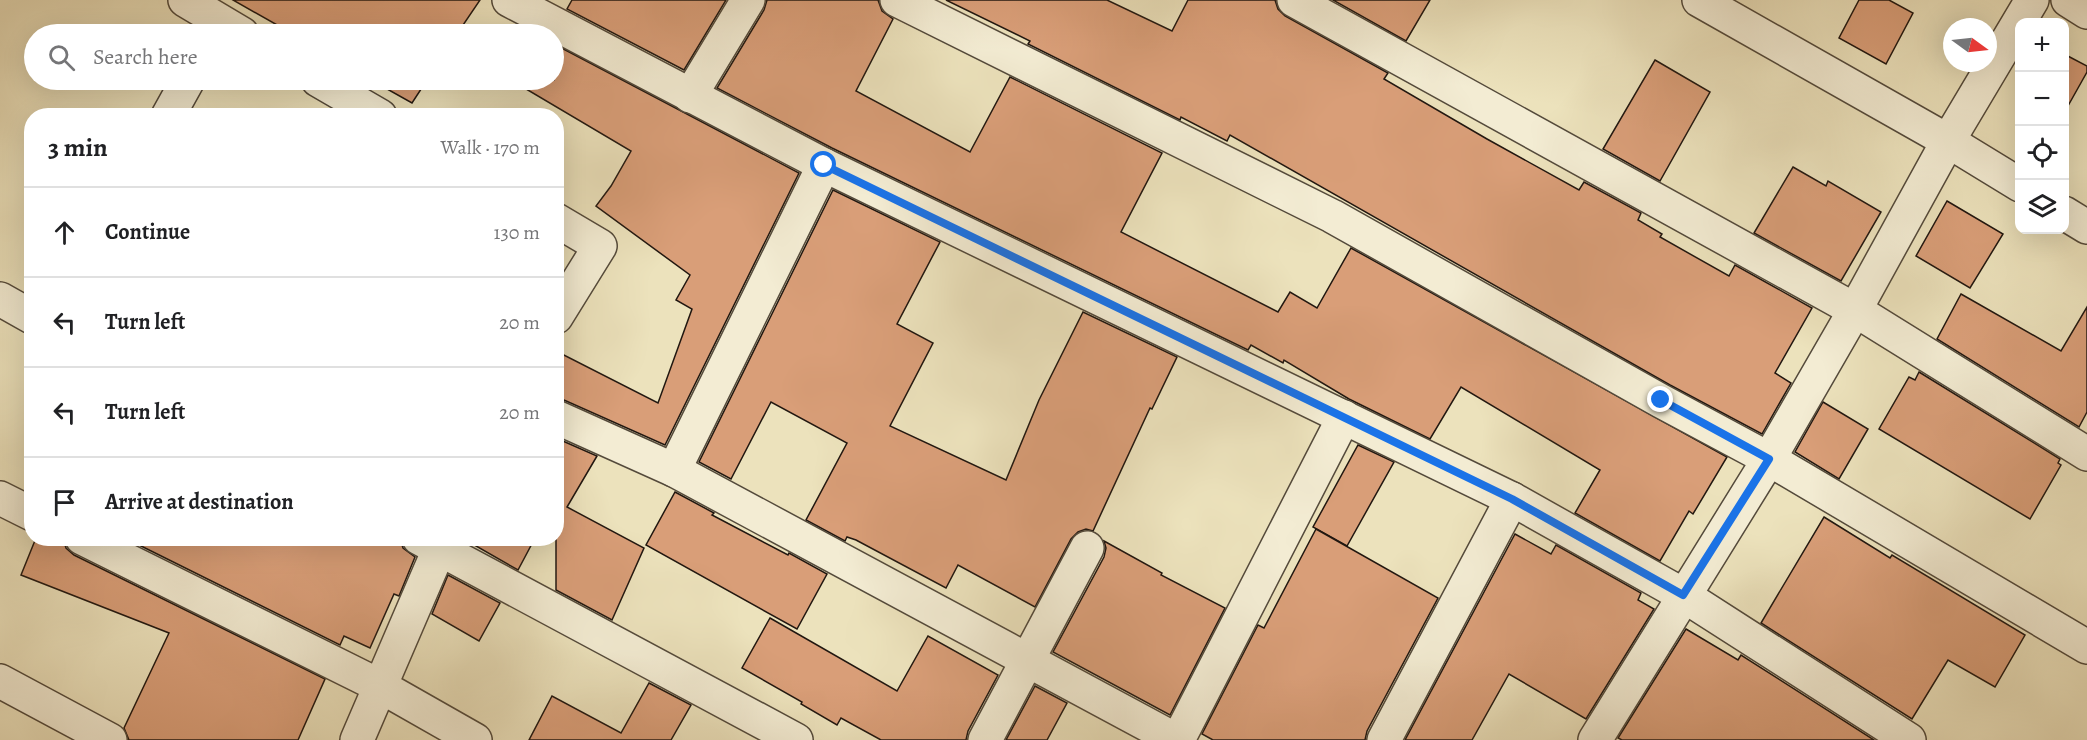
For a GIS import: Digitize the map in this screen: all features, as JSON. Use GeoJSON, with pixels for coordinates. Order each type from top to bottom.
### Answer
{"type":"FeatureCollection","features":[{"type":"Feature","properties":{"kind":"street"},"geometry":{"type":"LineString","coordinates":[[185,0],[217,24]]}},
{"type":"Feature","properties":{"kind":"street"},"geometry":{"type":"LineString","coordinates":[[509,0],[554,24]]}},
{"type":"Feature","properties":{"kind":"street"},"geometry":{"type":"LineString","coordinates":[[690,96],[748,0]]}},
{"type":"Feature","properties":{"kind":"street"},"geometry":{"type":"LineString","coordinates":[[897,0],[1332,216],[1769,459],[2087,647]]}},
{"type":"Feature","properties":{"kind":"street"},"geometry":{"type":"LineString","coordinates":[[1294,0],[1855,310],[2087,453]]}},
{"type":"Feature","properties":{"kind":"street"},"geometry":{"type":"LineString","coordinates":[[1699,0],[1948,141],[2015,183]]}},
{"type":"Feature","properties":{"kind":"street"},"geometry":{"type":"LineString","coordinates":[[1595,740],[1769,459],[1855,310],[1948,141],[2032,0]]}},
{"type":"Feature","properties":{"kind":"street"},"geometry":{"type":"LineString","coordinates":[[2068,0],[2087,12]]}},
{"type":"Feature","properties":{"kind":"street"},"geometry":{"type":"LineString","coordinates":[[564,29],[824,165],[1512,499],[1683,595],[1909,740]]}},
{"type":"Feature","properties":{"kind":"street"},"geometry":{"type":"LineString","coordinates":[[172,108],[182,90]]}},
{"type":"Feature","properties":{"kind":"street"},"geometry":{"type":"LineString","coordinates":[[335,90],[366,108]]}},
{"type":"Feature","properties":{"kind":"street"},"geometry":{"type":"LineString","coordinates":[[674,470],[824,165]]}},
{"type":"Feature","properties":{"kind":"street"},"geometry":{"type":"LineString","coordinates":[[2069,216],[2087,227]]}},
{"type":"Feature","properties":{"kind":"street"},"geometry":{"type":"LineString","coordinates":[[564,225],[600,246],[564,304]]}},
{"type":"Feature","properties":{"kind":"street"},"geometry":{"type":"LineString","coordinates":[[0,299],[24,312]]}},
{"type":"Feature","properties":{"kind":"street"},"geometry":{"type":"LineString","coordinates":[[564,421],[674,470],[1177,740],[1344,417]]}},
{"type":"Feature","properties":{"kind":"street"},"geometry":{"type":"LineString","coordinates":[[0,498],[24,510]]}},
{"type":"Feature","properties":{"kind":"street"},"geometry":{"type":"LineString","coordinates":[[1384,740],[1512,499]]}},
{"type":"Feature","properties":{"kind":"street"},"geometry":{"type":"LineString","coordinates":[[98,546],[380,686],[475,740]]}},
{"type":"Feature","properties":{"kind":"street"},"geometry":{"type":"LineString","coordinates":[[357,740],[380,686],[432,546]]}},
{"type":"Feature","properties":{"kind":"street"},"geometry":{"type":"LineString","coordinates":[[441,546],[796,740]]}},
{"type":"Feature","properties":{"kind":"street"},"geometry":{"type":"LineString","coordinates":[[985,740],[1087,548]]}},
{"type":"Feature","properties":{"kind":"street"},"geometry":{"type":"LineString","coordinates":[[0,681],[110,740]]}},
{"type":"Feature","properties":{"kind":"building"},"geometry":{"type":"Polygon","coordinates":[[[233,0],[480,0],[464,24],[275,24],[233,0]]]}},
{"type":"Feature","properties":{"kind":"building"},"geometry":{"type":"Polygon","coordinates":[[[572,0],[726,0],[684,70],[567,9],[572,0]]]}},
{"type":"Feature","properties":{"kind":"building"},"geometry":{"type":"Polygon","coordinates":[[[767,0],[878,0],[882,11],[893,19],[856,91],[970,152],[1010,77],[1162,153],[1121,232],[1278,312],[1290,292],[1317,308],[1351,248],[1727,457],[1693,514],[1689,511],[1660,561],[1575,513],[1600,470],[1461,387],[1430,439],[1349,399],[1284,360],[1283,363],[1251,345],[1248,350],[832,148],[717,88],[764,10],[767,0]]]}},
{"type":"Feature","properties":{"kind":"building"},"geometry":{"type":"Polygon","coordinates":[[[946,0],[1107,0],[1172,31],[1188,0],[1275,0],[1278,9],[1285,16],[1388,73],[1384,79],[1487,139],[1579,190],[1584,182],[1641,213],[1638,220],[1662,234],[1660,237],[1729,276],[1735,265],[1812,308],[1775,373],[1791,383],[1762,434],[1670,385],[1230,135],[1227,141],[1181,117],[1180,120],[1028,44],[1030,41],[946,0]]]}},
{"type":"Feature","properties":{"kind":"building"},"geometry":{"type":"Polygon","coordinates":[[[1333,0],[1430,0],[1406,41],[1333,0]]]}},
{"type":"Feature","properties":{"kind":"building"},"geometry":{"type":"Polygon","coordinates":[[[1859,0],[1889,0],[1913,13],[1886,64],[1839,38],[1859,0]]]}},
{"type":"Feature","properties":{"kind":"building"},"geometry":{"type":"Polygon","coordinates":[[[564,49],[799,173],[665,445],[564,400],[564,355],[658,403],[692,309],[676,300],[690,275],[596,206],[611,186],[631,151],[564,111],[564,108],[558,108],[528,90],[564,90],[564,49]]]}},
{"type":"Feature","properties":{"kind":"building"},"geometry":{"type":"Polygon","coordinates":[[[2069,57],[2087,66],[2087,72],[2069,104],[2069,57]]]}},
{"type":"Feature","properties":{"kind":"building"},"geometry":{"type":"Polygon","coordinates":[[[1655,60],[1710,92],[1660,181],[1603,149],[1655,60]]]}},
{"type":"Feature","properties":{"kind":"building"},"geometry":{"type":"Polygon","coordinates":[[[389,90],[420,90],[412,103],[389,90]]]}},
{"type":"Feature","properties":{"kind":"building"},"geometry":{"type":"Polygon","coordinates":[[[1793,167],[1826,186],[1828,181],[1881,212],[1841,281],[1754,233],[1793,167]]]}},
{"type":"Feature","properties":{"kind":"building"},"geometry":{"type":"Polygon","coordinates":[[[833,190],[940,242],[897,324],[933,343],[890,426],[1006,480],[1039,400],[1083,312],[1177,357],[1152,409],[1150,408],[1093,531],[1086,529],[1078,532],[1071,539],[1035,607],[958,565],[946,588],[856,540],[847,537],[845,541],[806,520],[847,443],[771,402],[731,479],[699,462],[833,190]]]}},
{"type":"Feature","properties":{"kind":"building"},"geometry":{"type":"Polygon","coordinates":[[[1947,201],[2003,234],[1970,288],[1916,256],[1947,201]]]}},
{"type":"Feature","properties":{"kind":"building"},"geometry":{"type":"Polygon","coordinates":[[[1961,294],[2061,351],[2087,307],[2087,412],[2079,427],[1937,339],[1961,294]]]}},
{"type":"Feature","properties":{"kind":"building"},"geometry":{"type":"Polygon","coordinates":[[[1919,372],[2060,459],[2058,463],[2061,465],[2030,519],[1879,429],[1909,377],[1915,380],[1919,372]]]}},
{"type":"Feature","properties":{"kind":"building"},"geometry":{"type":"Polygon","coordinates":[[[1823,402],[1868,429],[1839,479],[1795,452],[1823,402]]]}},
{"type":"Feature","properties":{"kind":"building"},"geometry":{"type":"Polygon","coordinates":[[[564,442],[597,456],[567,507],[644,548],[612,620],[556,590],[556,546],[564,546],[564,442]]]}},
{"type":"Feature","properties":{"kind":"building"},"geometry":{"type":"Polygon","coordinates":[[[1358,445],[1394,462],[1347,546],[1313,527],[1358,445]]]}},
{"type":"Feature","properties":{"kind":"building"},"geometry":{"type":"Polygon","coordinates":[[[675,492],[714,513],[712,515],[827,574],[797,629],[646,545],[675,492]]]}},
{"type":"Feature","properties":{"kind":"building"},"geometry":{"type":"Polygon","coordinates":[[[1824,517],[1890,558],[1892,555],[2025,635],[1995,687],[1948,660],[1912,719],[1761,623],[1824,517]]]}},
{"type":"Feature","properties":{"kind":"building"},"geometry":{"type":"Polygon","coordinates":[[[1316,529],[1438,598],[1367,731],[1365,740],[1213,740],[1202,734],[1258,625],[1264,628],[1316,529]]]}},
{"type":"Feature","properties":{"kind":"building"},"geometry":{"type":"Polygon","coordinates":[[[1515,534],[1551,554],[1556,545],[1641,593],[1638,600],[1654,609],[1586,719],[1509,674],[1472,740],[1405,740],[1515,534]]]}},
{"type":"Feature","properties":{"kind":"building"},"geometry":{"type":"Polygon","coordinates":[[[1104,541],[1162,573],[1161,575],[1225,608],[1170,715],[1053,652],[1104,557],[1106,548],[1104,541]]]}},
{"type":"Feature","properties":{"kind":"building"},"geometry":{"type":"Polygon","coordinates":[[[33,546],[65,546],[74,555],[325,679],[298,740],[129,740],[124,728],[169,633],[21,575],[33,546]]]}},
{"type":"Feature","properties":{"kind":"building"},"geometry":{"type":"Polygon","coordinates":[[[141,546],[402,546],[415,557],[399,596],[394,594],[370,648],[344,636],[340,645],[141,546]]]}},
{"type":"Feature","properties":{"kind":"building"},"geometry":{"type":"Polygon","coordinates":[[[476,546],[531,546],[518,570],[476,546]]]}},
{"type":"Feature","properties":{"kind":"building"},"geometry":{"type":"Polygon","coordinates":[[[448,575],[500,603],[479,641],[432,614],[448,575]]]}},
{"type":"Feature","properties":{"kind":"building"},"geometry":{"type":"Polygon","coordinates":[[[770,618],[897,691],[928,636],[998,675],[968,731],[966,740],[881,740],[841,718],[837,725],[742,668],[770,618]]]}},
{"type":"Feature","properties":{"kind":"building"},"geometry":{"type":"Polygon","coordinates":[[[1686,629],[1738,660],[1741,655],[1874,740],[1622,740],[1618,738],[1686,629]]]}},
{"type":"Feature","properties":{"kind":"building"},"geometry":{"type":"Polygon","coordinates":[[[649,683],[691,705],[671,740],[529,740],[552,696],[621,733],[649,683]]]}},
{"type":"Feature","properties":{"kind":"building"},"geometry":{"type":"Polygon","coordinates":[[[1035,686],[1067,703],[1047,740],[1006,740],[1035,686]]]}},
{"type":"Feature","properties":{"kind":"route"},"geometry":{"type":"LineString","coordinates":[[824,165],[1512,499],[1683,595],[1769,459],[1661,400]]}}]}
